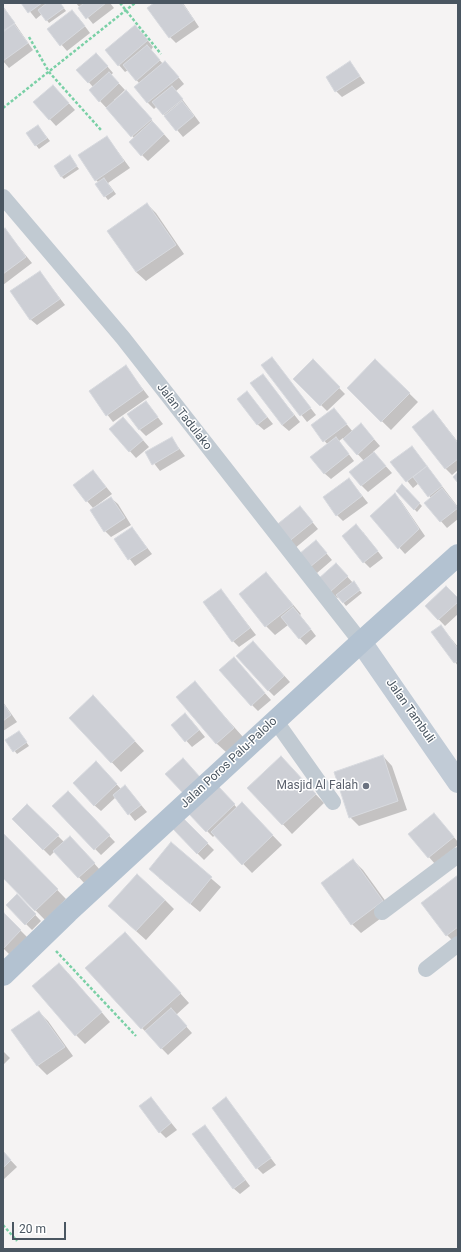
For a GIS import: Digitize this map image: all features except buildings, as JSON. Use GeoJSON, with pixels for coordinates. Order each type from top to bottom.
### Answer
{"type":"FeatureCollection","features":[{"type":"Feature","properties":{"kind":"main road","name":"Jalan Poros Palu-Palolo"},"geometry":{"type":"LineString","coordinates":[[3,974],[275,720],[458,555]]}},
{"type":"Feature","properties":{"kind":"street","name":"Jalan Tadulako"},"geometry":{"type":"LineString","coordinates":[[3,197],[123,338],[361,642]]}},
{"type":"Feature","properties":{"kind":"street","name":"Jalan Tambuli"},"geometry":{"type":"LineString","coordinates":[[361,642],[458,782]]}},
{"type":"Feature","properties":{"kind":"street"},"geometry":{"type":"LineString","coordinates":[[275,720],[333,802]]}},
{"type":"Feature","properties":{"kind":"street"},"geometry":{"type":"LineString","coordinates":[[382,912],[458,855]]}},
{"type":"Feature","properties":{"kind":"street"},"geometry":{"type":"LineString","coordinates":[[426,969],[458,944]]}},
{"type":"Feature","properties":{"kind":"path"},"geometry":{"type":"LineString","coordinates":[[120,3],[161,54]]}},
{"type":"Feature","properties":{"kind":"path"},"geometry":{"type":"LineString","coordinates":[[3,108],[135,3]]}},
{"type":"Feature","properties":{"kind":"path"},"geometry":{"type":"LineString","coordinates":[[29,37],[50,72],[101,130]]}},
{"type":"Feature","properties":{"kind":"path"},"geometry":{"type":"LineString","coordinates":[[42,936],[136,1036]]}},
{"type":"Feature","properties":{"kind":"path"},"geometry":{"type":"LineString","coordinates":[[3,1225],[17,1241]]}},
{"type":"Feature","properties":{"kind":"place","name":"Masjid Al Falah"},"geometry":{"type":"Point","coordinates":[366,786]}}]}
